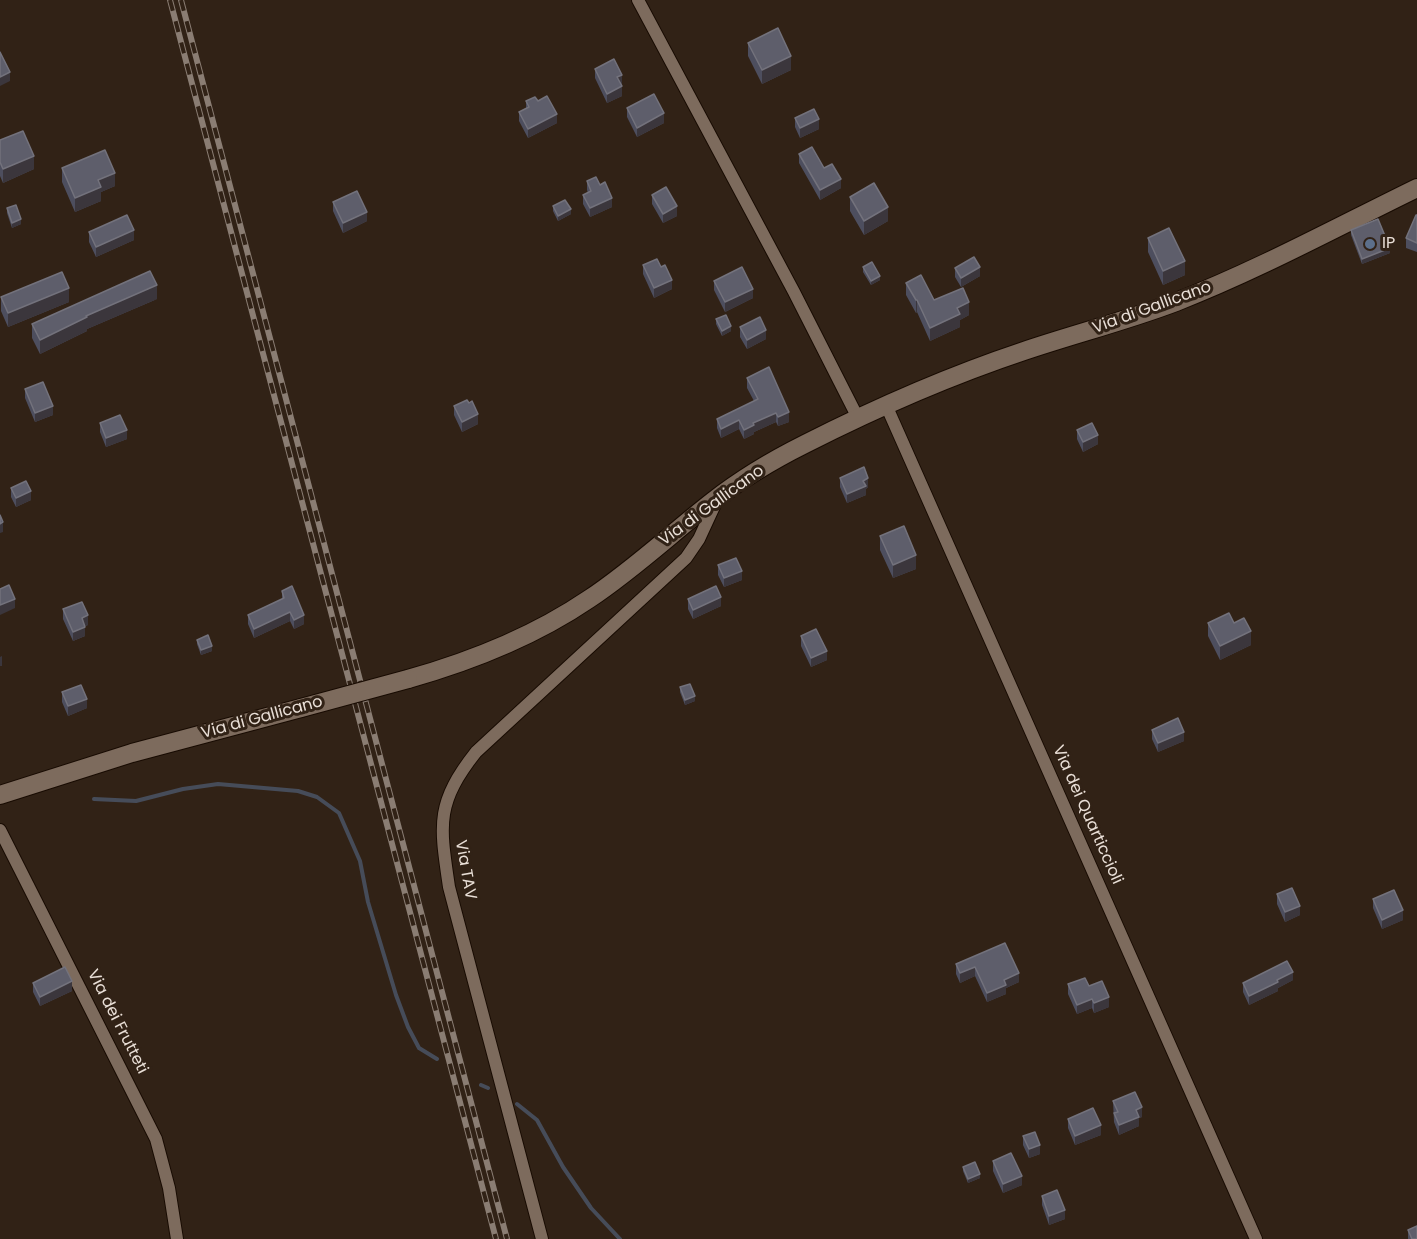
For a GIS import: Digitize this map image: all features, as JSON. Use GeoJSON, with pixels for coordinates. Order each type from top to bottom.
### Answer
{"type":"FeatureCollection","features":[{"type":"Feature","properties":{"kind":"street"},"geometry":{"type":"LineString","coordinates":[[638,0],[794,292],[858,418]]}},
{"type":"Feature","properties":{"kind":"street","name":"Via di Gallicano"},"geometry":{"type":"LineString","coordinates":[[0,795],[132,753],[408,679],[496,650],[560,618],[622,575],[719,496],[802,445],[886,405],[987,364],[1198,294],[1417,188]]}},
{"type":"Feature","properties":{"kind":"street","name":"Via dei Quarticcioli"},"geometry":{"type":"LineString","coordinates":[[886,405],[1256,1239]]}},
{"type":"Feature","properties":{"kind":"street","name":"Via TAV"},"geometry":{"type":"LineString","coordinates":[[542,1239],[449,887],[442,841],[446,804],[459,775],[476,752],[686,558],[699,539],[719,496]]}},
{"type":"Feature","properties":{"kind":"street","name":"Via dei Frutteti"},"geometry":{"type":"LineString","coordinates":[[0,830],[156,1139],[163,1158],[177,1239]]}},
{"type":"Feature","properties":{"kind":"building"},"geometry":{"type":"Polygon","coordinates":[[[778,28],[791,56],[762,70],[748,43],[778,28]]]}},
{"type":"Feature","properties":{"kind":"building"},"geometry":{"type":"Polygon","coordinates":[[[0,52],[10,72],[0,77],[0,52]]]}},
{"type":"Feature","properties":{"kind":"building"},"geometry":{"type":"Polygon","coordinates":[[[614,59],[622,75],[617,77],[622,86],[607,94],[595,69],[614,59]]]}},
{"type":"Feature","properties":{"kind":"building"},"geometry":{"type":"Polygon","coordinates":[[[654,94],[664,113],[637,128],[627,108],[654,94]]]}},
{"type":"Feature","properties":{"kind":"building"},"geometry":{"type":"Polygon","coordinates":[[[547,96],[557,114],[528,129],[519,112],[529,107],[526,101],[535,97],[538,101],[547,96]]]}},
{"type":"Feature","properties":{"kind":"building"},"geometry":{"type":"Polygon","coordinates":[[[814,109],[819,119],[800,128],[795,118],[814,109]]]}},
{"type":"Feature","properties":{"kind":"building"},"geometry":{"type":"Polygon","coordinates":[[[23,131],[34,156],[3,169],[0,162],[0,140],[23,131]]]}},
{"type":"Feature","properties":{"kind":"building"},"geometry":{"type":"Polygon","coordinates":[[[812,147],[824,168],[832,164],[841,179],[820,190],[799,154],[812,147]]]}},
{"type":"Feature","properties":{"kind":"building"},"geometry":{"type":"Polygon","coordinates":[[[105,150],[115,173],[98,180],[101,187],[75,198],[62,168],[105,150]]]}},
{"type":"Feature","properties":{"kind":"building"},"geometry":{"type":"Polygon","coordinates":[[[596,177],[600,185],[605,182],[612,198],[590,208],[583,195],[591,191],[587,181],[596,177]]]}},
{"type":"Feature","properties":{"kind":"building"},"geometry":{"type":"Polygon","coordinates":[[[874,183],[888,207],[864,221],[850,197],[874,183]]]}},
{"type":"Feature","properties":{"kind":"building"},"geometry":{"type":"Polygon","coordinates":[[[666,187],[677,206],[663,214],[652,195],[666,187]]]}},
{"type":"Feature","properties":{"kind":"building"},"geometry":{"type":"Polygon","coordinates":[[[357,191],[367,212],[343,223],[333,202],[357,191]]]}},
{"type":"Feature","properties":{"kind":"building"},"geometry":{"type":"Polygon","coordinates":[[[565,200],[571,209],[558,216],[553,206],[565,200]]]}},
{"type":"Feature","properties":{"kind":"building"},"geometry":{"type":"Polygon","coordinates":[[[16,205],[21,219],[12,223],[7,208],[16,205]]]}},
{"type":"Feature","properties":{"kind":"building"},"geometry":{"type":"Polygon","coordinates":[[[127,215],[134,230],[96,247],[89,232],[127,215]]]}},
{"type":"Feature","properties":{"kind":"building"},"geometry":{"type":"Polygon","coordinates":[[[1417,215],[1417,243],[1406,238],[1417,215]]]}},
{"type":"Feature","properties":{"kind":"building","name":"IP"},"geometry":{"type":"Polygon","coordinates":[[[1378,219],[1390,248],[1362,259],[1351,230],[1378,219]]]}},
{"type":"Feature","properties":{"kind":"building"},"geometry":{"type":"Polygon","coordinates":[[[1169,228],[1185,261],[1163,271],[1148,238],[1169,228]]]}},
{"type":"Feature","properties":{"kind":"building"},"geometry":{"type":"Polygon","coordinates":[[[974,257],[980,267],[961,278],[955,268],[974,257]]]}},
{"type":"Feature","properties":{"kind":"building"},"geometry":{"type":"Polygon","coordinates":[[[657,259],[661,267],[665,265],[672,280],[654,288],[643,265],[657,259]]]}},
{"type":"Feature","properties":{"kind":"building"},"geometry":{"type":"Polygon","coordinates":[[[872,262],[880,276],[871,281],[863,267],[872,262]]]}},
{"type":"Feature","properties":{"kind":"building"},"geometry":{"type":"Polygon","coordinates":[[[742,267],[753,289],[725,302],[714,281],[742,267]]]}},
{"type":"Feature","properties":{"kind":"building"},"geometry":{"type":"Polygon","coordinates":[[[150,271],[157,285],[86,316],[40,340],[32,324],[150,271]]]}},
{"type":"Feature","properties":{"kind":"building"},"geometry":{"type":"Polygon","coordinates":[[[62,272],[69,288],[8,313],[1,297],[62,272]]]}},
{"type":"Feature","properties":{"kind":"building"},"geometry":{"type":"Polygon","coordinates":[[[921,275],[934,300],[963,288],[969,302],[957,308],[960,314],[930,328],[906,283],[921,275]]]}},
{"type":"Feature","properties":{"kind":"building"},"geometry":{"type":"Polygon","coordinates":[[[726,315],[731,326],[722,331],[716,319],[726,315]]]}},
{"type":"Feature","properties":{"kind":"building"},"geometry":{"type":"Polygon","coordinates":[[[760,317],[766,330],[747,340],[740,327],[760,317]]]}},
{"type":"Feature","properties":{"kind":"building"},"geometry":{"type":"Polygon","coordinates":[[[769,367],[789,412],[778,417],[776,413],[753,423],[754,425],[744,430],[739,420],[721,429],[717,419],[758,399],[747,378],[769,367]]]}},
{"type":"Feature","properties":{"kind":"building"},"geometry":{"type":"Polygon","coordinates":[[[43,382],[53,406],[35,413],[25,389],[43,382]]]}},
{"type":"Feature","properties":{"kind":"building"},"geometry":{"type":"Polygon","coordinates":[[[467,400],[469,403],[472,401],[478,414],[462,422],[454,406],[467,400]]]}},
{"type":"Feature","properties":{"kind":"building"},"geometry":{"type":"Polygon","coordinates":[[[120,415],[127,430],[106,438],[100,423],[120,415]]]}},
{"type":"Feature","properties":{"kind":"building"},"geometry":{"type":"Polygon","coordinates":[[[1092,423],[1098,435],[1083,442],[1077,430],[1092,423]]]}},
{"type":"Feature","properties":{"kind":"building"},"geometry":{"type":"Polygon","coordinates":[[[864,467],[868,478],[863,481],[866,486],[847,494],[840,478],[864,467]]]}},
{"type":"Feature","properties":{"kind":"building"},"geometry":{"type":"Polygon","coordinates":[[[26,481],[31,491],[16,498],[11,488],[26,481]]]}},
{"type":"Feature","properties":{"kind":"building"},"geometry":{"type":"Polygon","coordinates":[[[904,526],[916,555],[893,565],[880,536],[904,526]]]}},
{"type":"Feature","properties":{"kind":"building"},"geometry":{"type":"Polygon","coordinates":[[[736,558],[742,571],[724,578],[718,565],[736,558]]]}},
{"type":"Feature","properties":{"kind":"building"},"geometry":{"type":"Polygon","coordinates":[[[9,585],[15,599],[0,605],[0,589],[9,585]]]}},
{"type":"Feature","properties":{"kind":"building"},"geometry":{"type":"Polygon","coordinates":[[[292,586],[304,615],[294,620],[290,612],[254,629],[248,615],[284,598],[282,591],[292,586]]]}},
{"type":"Feature","properties":{"kind":"building"},"geometry":{"type":"Polygon","coordinates":[[[716,586],[721,597],[693,610],[688,599],[716,586]]]}},
{"type":"Feature","properties":{"kind":"building"},"geometry":{"type":"Polygon","coordinates":[[[82,602],[88,615],[82,618],[85,627],[73,632],[63,609],[82,602]]]}},
{"type":"Feature","properties":{"kind":"building"},"geometry":{"type":"Polygon","coordinates":[[[1229,613],[1234,623],[1244,618],[1251,631],[1220,646],[1208,623],[1229,613]]]}},
{"type":"Feature","properties":{"kind":"building"},"geometry":{"type":"Polygon","coordinates":[[[816,629],[827,651],[811,658],[801,636],[816,629]]]}},
{"type":"Feature","properties":{"kind":"building"},"geometry":{"type":"Polygon","coordinates":[[[208,635],[212,646],[201,650],[197,640],[208,635]]]}},
{"type":"Feature","properties":{"kind":"building"},"geometry":{"type":"Polygon","coordinates":[[[690,684],[695,696],[685,700],[680,687],[690,684]]]}},
{"type":"Feature","properties":{"kind":"building"},"geometry":{"type":"Polygon","coordinates":[[[81,685],[87,699],[68,706],[62,692],[81,685]]]}},
{"type":"Feature","properties":{"kind":"building"},"geometry":{"type":"Polygon","coordinates":[[[1178,718],[1184,732],[1158,743],[1152,730],[1178,718]]]}},
{"type":"Feature","properties":{"kind":"building"},"geometry":{"type":"Polygon","coordinates":[[[1292,888],[1300,906],[1285,912],[1277,894],[1292,888]]]}},
{"type":"Feature","properties":{"kind":"building"},"geometry":{"type":"Polygon","coordinates":[[[1394,890],[1403,910],[1382,920],[1373,899],[1394,890]]]}},
{"type":"Feature","properties":{"kind":"building"},"geometry":{"type":"Polygon","coordinates":[[[1005,943],[1019,973],[1004,980],[1006,985],[987,993],[975,967],[960,973],[956,964],[1005,943]]]}},
{"type":"Feature","properties":{"kind":"building"},"geometry":{"type":"Polygon","coordinates":[[[1287,961],[1293,972],[1249,996],[1243,983],[1287,961]]]}},
{"type":"Feature","properties":{"kind":"building"},"geometry":{"type":"Polygon","coordinates":[[[65,967],[72,981],[40,997],[33,983],[65,967]]]}},
{"type":"Feature","properties":{"kind":"building"},"geometry":{"type":"Polygon","coordinates":[[[1085,978],[1089,986],[1102,981],[1109,997],[1094,1003],[1092,999],[1077,1005],[1068,984],[1085,978]]]}},
{"type":"Feature","properties":{"kind":"building"},"geometry":{"type":"Polygon","coordinates":[[[1135,1092],[1142,1107],[1136,1110],[1139,1117],[1119,1125],[1114,1113],[1118,1112],[1113,1101],[1135,1092]]]}},
{"type":"Feature","properties":{"kind":"building"},"geometry":{"type":"Polygon","coordinates":[[[1093,1108],[1101,1125],[1075,1136],[1068,1119],[1093,1108]]]}},
{"type":"Feature","properties":{"kind":"building"},"geometry":{"type":"Polygon","coordinates":[[[1035,1132],[1040,1145],[1029,1149],[1023,1136],[1035,1132]]]}},
{"type":"Feature","properties":{"kind":"building"},"geometry":{"type":"Polygon","coordinates":[[[1011,1153],[1022,1176],[1003,1184],[993,1161],[1011,1153]]]}},
{"type":"Feature","properties":{"kind":"building"},"geometry":{"type":"Polygon","coordinates":[[[975,1162],[980,1174],[968,1179],[963,1167],[975,1162]]]}},
{"type":"Feature","properties":{"kind":"building"},"geometry":{"type":"Polygon","coordinates":[[[1057,1190],[1065,1210],[1049,1216],[1042,1196],[1057,1190]]]}},
{"type":"Feature","properties":{"kind":"building"},"geometry":{"type":"Polygon","coordinates":[[[1417,1226],[1417,1239],[1412,1239],[1408,1230],[1417,1226]]]}},
{"type":"Feature","properties":{"kind":"waterway"},"geometry":{"type":"LineString","coordinates":[[94,799],[136,801],[183,789],[218,784],[298,791],[317,797],[339,813],[360,861],[368,902],[408,1027],[419,1048],[437,1059]]}},
{"type":"Feature","properties":{"kind":"waterway"},"geometry":{"type":"LineString","coordinates":[[481,1085],[488,1088]]}},
{"type":"Feature","properties":{"kind":"waterway"},"geometry":{"type":"LineString","coordinates":[[517,1104],[537,1120],[563,1167],[591,1208],[620,1239]]}},
{"type":"Feature","properties":{"kind":"railway"},"geometry":{"type":"LineString","coordinates":[[170,0],[496,1239]]}},
{"type":"Feature","properties":{"kind":"railway"},"geometry":{"type":"LineString","coordinates":[[181,0],[507,1239]]}},
{"type":"Feature","properties":{"kind":"place","name":"IP"},"geometry":{"type":"Point","coordinates":[1370,244]}}]}
